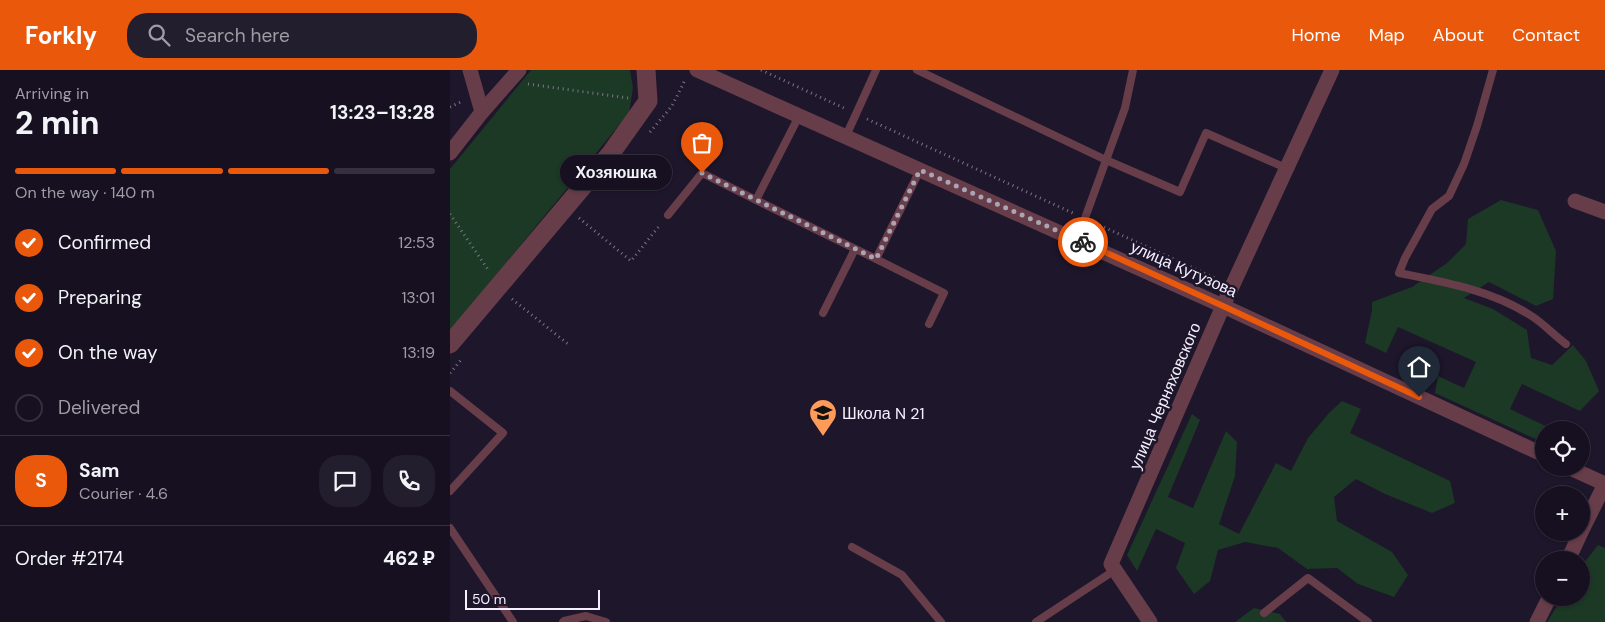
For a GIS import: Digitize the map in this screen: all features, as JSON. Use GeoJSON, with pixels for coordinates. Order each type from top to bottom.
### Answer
{"type":"FeatureCollection","features":[{"type":"Feature","properties":{"kind":"street"},"geometry":{"type":"LineString","coordinates":[[470,70],[482,112]]}},
{"type":"Feature","properties":{"kind":"street"},"geometry":{"type":"LineString","coordinates":[[450,344],[611,153],[648,101],[646,70]]}},
{"type":"Feature","properties":{"kind":"street","name":"улица Кутузова"},"geometry":{"type":"LineString","coordinates":[[697,70],[718,74],[799,116],[1223,306],[1535,451]]}},
{"type":"Feature","properties":{"kind":"street","name":"улица Черняховского"},"geometry":{"type":"LineString","coordinates":[[1115,570],[1111,564],[1223,306],[1332,70]]}},
{"type":"Feature","properties":{"kind":"street"},"geometry":{"type":"LineString","coordinates":[[450,153],[482,112],[514,76]]}},
{"type":"Feature","properties":{"kind":"street"},"geometry":{"type":"LineString","coordinates":[[1575,201],[1605,212]]}},
{"type":"Feature","properties":{"kind":"street"},"geometry":{"type":"LineString","coordinates":[[1588,476],[1605,484],[1590,514]]}},
{"type":"Feature","properties":{"kind":"street"},"geometry":{"type":"LineString","coordinates":[[1115,570],[1150,622]]}},
{"type":"Feature","properties":{"kind":"street"},"geometry":{"type":"LineString","coordinates":[[1537,622],[1545,606]]}},
{"type":"Feature","properties":{"kind":"lane"},"geometry":{"type":"LineString","coordinates":[[846,136],[876,70]]}},
{"type":"Feature","properties":{"kind":"lane"},"geometry":{"type":"LineString","coordinates":[[917,70],[1106,160],[1180,192],[1206,133],[1286,168]]}},
{"type":"Feature","properties":{"kind":"lane"},"geometry":{"type":"LineString","coordinates":[[1075,239],[1081,229],[1125,108],[1133,70]]}},
{"type":"Feature","properties":{"kind":"lane"},"geometry":{"type":"LineString","coordinates":[[1493,70],[1464,164],[1449,196],[1432,209],[1405,258],[1399,273],[1472,289],[1504,301],[1531,315],[1566,344]]}},
{"type":"Feature","properties":{"kind":"lane"},"geometry":{"type":"LineString","coordinates":[[756,200],[799,116]]}},
{"type":"Feature","properties":{"kind":"lane"},"geometry":{"type":"LineString","coordinates":[[876,259],[920,170]]}},
{"type":"Feature","properties":{"kind":"lane"},"geometry":{"type":"LineString","coordinates":[[668,215],[702,173],[944,293],[929,324]]}},
{"type":"Feature","properties":{"kind":"lane"},"geometry":{"type":"LineString","coordinates":[[823,313],[855,249]]}},
{"type":"Feature","properties":{"kind":"lane"},"geometry":{"type":"LineString","coordinates":[[450,391],[503,433],[450,491]]}},
{"type":"Feature","properties":{"kind":"lane"},"geometry":{"type":"LineString","coordinates":[[450,528],[513,622]]}},
{"type":"Feature","properties":{"kind":"lane"},"geometry":{"type":"LineString","coordinates":[[852,547],[902,575],[941,622]]}},
{"type":"Feature","properties":{"kind":"lane"},"geometry":{"type":"LineString","coordinates":[[1036,622],[1115,570]]}},
{"type":"Feature","properties":{"kind":"lane"},"geometry":{"type":"LineString","coordinates":[[1264,613],[1308,578],[1368,622]]}},
{"type":"Feature","properties":{"kind":"lane"},"geometry":{"type":"LineString","coordinates":[[563,622],[586,616],[606,622]]}},
{"type":"Feature","properties":{"kind":"path"},"geometry":{"type":"LineString","coordinates":[[761,70],[1217,279],[1221,270]]}},
{"type":"Feature","properties":{"kind":"path"},"geometry":{"type":"LineString","coordinates":[[514,76],[672,106]]}},
{"type":"Feature","properties":{"kind":"path"},"geometry":{"type":"LineString","coordinates":[[450,107],[478,96]]}},
{"type":"Feature","properties":{"kind":"path"},"geometry":{"type":"LineString","coordinates":[[450,214],[466,235],[499,287],[568,344]]}},
{"type":"Feature","properties":{"kind":"path"},"geometry":{"type":"LineString","coordinates":[[578,218],[631,261],[668,215]]}},
{"type":"Feature","properties":{"kind":"green space"},"geometry":{"type":"Polygon","coordinates":[[[531,70],[630,70],[633,88],[629,113],[450,331],[450,169],[531,70]]]}},
{"type":"Feature","properties":{"kind":"green space"},"geometry":{"type":"Polygon","coordinates":[[[1501,200],[1538,210],[1556,251],[1553,299],[1536,306],[1489,282],[1464,298],[1493,309],[1527,330],[1531,358],[1552,365],[1573,345],[1586,361],[1599,391],[1580,411],[1522,384],[1510,409],[1535,421],[1535,439],[1435,393],[1438,376],[1464,388],[1476,362],[1398,327],[1386,353],[1365,343],[1372,302],[1412,287],[1447,263],[1466,244],[1468,219],[1501,200]]]}},
{"type":"Feature","properties":{"kind":"green space"},"geometry":{"type":"Polygon","coordinates":[[[1342,401],[1361,409],[1350,433],[1450,481],[1455,503],[1432,513],[1385,494],[1356,479],[1334,497],[1337,521],[1392,552],[1408,575],[1394,597],[1358,584],[1337,568],[1307,569],[1278,548],[1245,542],[1218,550],[1210,581],[1194,594],[1176,568],[1185,543],[1156,529],[1137,571],[1127,555],[1192,414],[1200,420],[1168,497],[1193,508],[1226,431],[1237,442],[1235,476],[1219,524],[1239,534],[1276,463],[1291,471],[1308,438],[1342,401]]]}},
{"type":"Feature","properties":{"kind":"green space"},"geometry":{"type":"Polygon","coordinates":[[[1598,545],[1605,548],[1605,622],[1547,622],[1557,606],[1590,606],[1590,555],[1598,545]]]}},
{"type":"Feature","properties":{"kind":"green space"},"geometry":{"type":"Polygon","coordinates":[[[1254,608],[1280,614],[1286,622],[1235,622],[1254,608]]]}},
{"type":"Feature","properties":{"kind":"way so far"},"geometry":{"type":"LineString","coordinates":[[702,173],[876,259],[920,170],[1083,242]]}},
{"type":"Feature","properties":{"kind":"place","name":"Хозяюшка"},"geometry":{"type":"Point","coordinates":[702,173]}},
{"type":"Feature","properties":{"kind":"place","name":"Школа N 21"},"geometry":{"type":"Point","coordinates":[823,437]}},
{"type":"Feature","properties":{"kind":"route"},"geometry":{"type":"LineString","coordinates":[[1083,242],[1419,397]]}}]}
